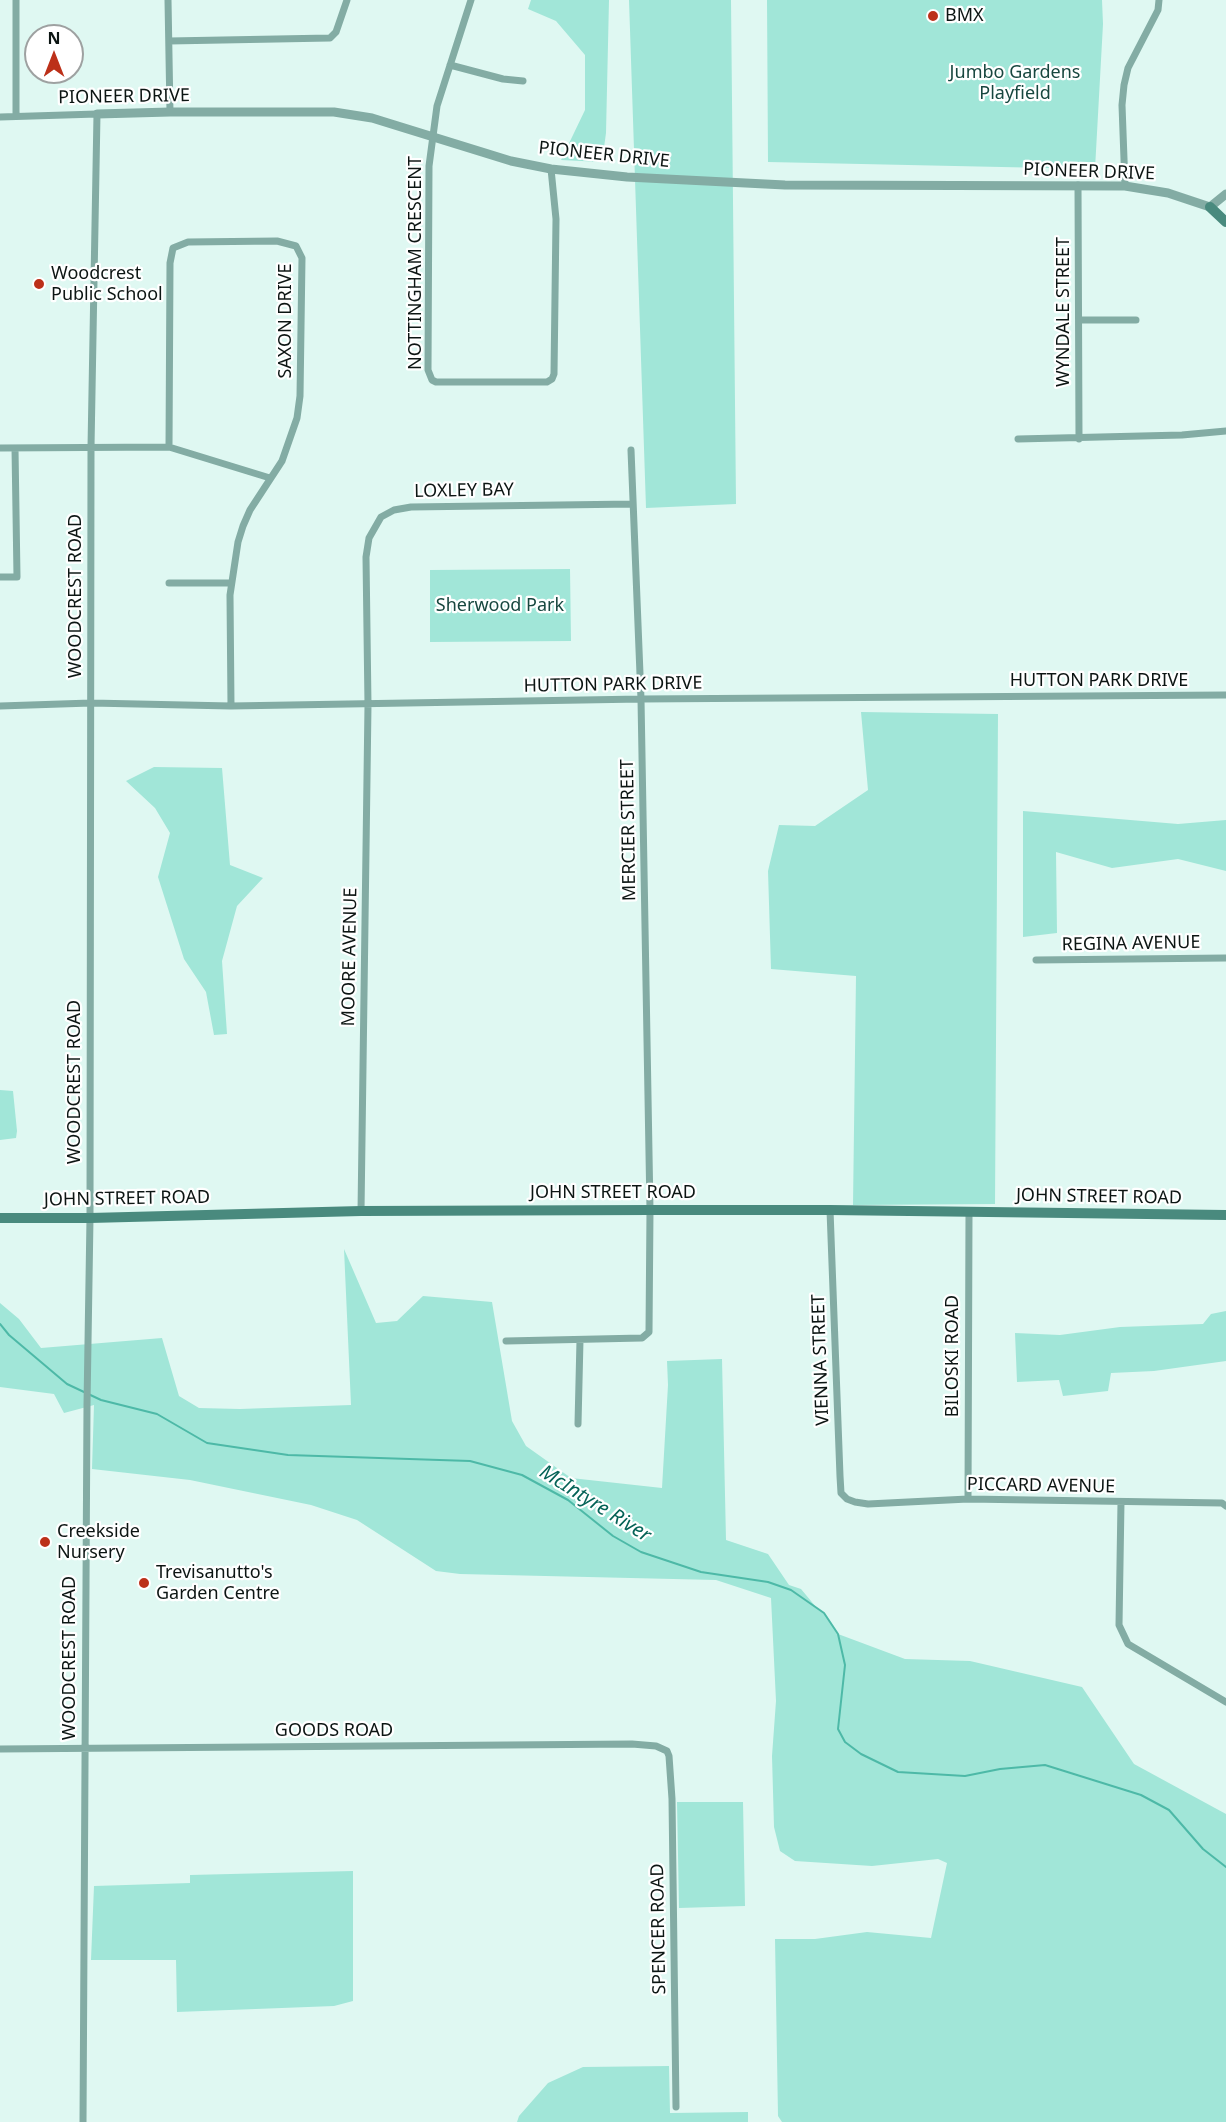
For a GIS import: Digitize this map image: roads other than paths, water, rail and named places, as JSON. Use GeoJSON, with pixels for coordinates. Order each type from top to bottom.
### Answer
{"type":"FeatureCollection","features":[{"type":"Feature","properties":{"kind":"main road"},"geometry":{"type":"LineString","coordinates":[[1210,207],[1226,222]]}},
{"type":"Feature","properties":{"kind":"main road","name":"JOHN STREET ROAD"},"geometry":{"type":"LineString","coordinates":[[0,1218],[361,1211],[831,1209],[1226,1215]]}},
{"type":"Feature","properties":{"kind":"street"},"geometry":{"type":"LineString","coordinates":[[16,0],[16,116]]}},
{"type":"Feature","properties":{"kind":"street"},"geometry":{"type":"LineString","coordinates":[[168,0],[170,112]]}},
{"type":"Feature","properties":{"kind":"street"},"geometry":{"type":"LineString","coordinates":[[169,41],[330,38],[336,32],[347,0]]}},
{"type":"Feature","properties":{"kind":"street"},"geometry":{"type":"LineString","coordinates":[[433,137],[437,106],[471,0]]}},
{"type":"Feature","properties":{"kind":"street"},"geometry":{"type":"LineString","coordinates":[[1125,186],[1122,105],[1124,85],[1128,68],[1158,10],[1159,0]]}},
{"type":"Feature","properties":{"kind":"street"},"geometry":{"type":"LineString","coordinates":[[450,65],[503,79],[523,81]]}},
{"type":"Feature","properties":{"kind":"street","name":"PIONEER DRIVE"},"geometry":{"type":"LineString","coordinates":[[0,117],[170,112],[334,112],[372,118],[511,161],[551,169],[627,177],[785,185],[1125,186],[1168,193],[1210,207]]}},
{"type":"Feature","properties":{"kind":"street","name":"WOODCREST ROAD"},"geometry":{"type":"LineString","coordinates":[[83,2122],[84,1748],[90,1218],[91,447],[97,114]]}},
{"type":"Feature","properties":{"kind":"street","name":"NOTTINGHAM CRESCENT"},"geometry":{"type":"LineString","coordinates":[[433,137],[429,166],[428,370],[429,375],[436,382],[547,382],[552,379],[554,374],[556,219],[551,169]]}},
{"type":"Feature","properties":{"kind":"street","name":"WYNDALE STREET"},"geometry":{"type":"LineString","coordinates":[[1078,185],[1079,439]]}},
{"type":"Feature","properties":{"kind":"street"},"geometry":{"type":"LineString","coordinates":[[1210,207],[1226,194]]}},
{"type":"Feature","properties":{"kind":"street","name":"SAXON DRIVE"},"geometry":{"type":"LineString","coordinates":[[169,447],[170,263],[174,248],[189,242],[277,241],[296,246],[302,258],[300,396],[297,418],[282,461],[243,525],[231,583],[231,706]]}},
{"type":"Feature","properties":{"kind":"street"},"geometry":{"type":"LineString","coordinates":[[1079,320],[1136,320]]}},
{"type":"Feature","properties":{"kind":"street"},"geometry":{"type":"LineString","coordinates":[[1018,439],[1079,439],[1226,431]]}},
{"type":"Feature","properties":{"kind":"street"},"geometry":{"type":"LineString","coordinates":[[0,448],[169,447],[270,478]]}},
{"type":"Feature","properties":{"kind":"street"},"geometry":{"type":"LineString","coordinates":[[0,577],[17,577],[15,448]]}},
{"type":"Feature","properties":{"kind":"street","name":"MERCIER STREET"},"geometry":{"type":"LineString","coordinates":[[580,1340],[642,1338],[650,1332],[641,699],[631,450]]}},
{"type":"Feature","properties":{"kind":"street","name":"LOXLEY BAY"},"geometry":{"type":"LineString","coordinates":[[368,705],[366,557],[369,538],[381,517],[394,510],[411,507],[633,504]]}},
{"type":"Feature","properties":{"kind":"street"},"geometry":{"type":"LineString","coordinates":[[169,583],[231,583]]}},
{"type":"Feature","properties":{"kind":"street","name":"HUTTON PARK DRIVE"},"geometry":{"type":"LineString","coordinates":[[0,706],[91,703],[231,706],[368,705],[641,699],[1226,695]]}},
{"type":"Feature","properties":{"kind":"street","name":"MOORE AVENUE"},"geometry":{"type":"LineString","coordinates":[[361,1211],[368,705]]}},
{"type":"Feature","properties":{"kind":"street","name":"REGINA AVENUE"},"geometry":{"type":"LineString","coordinates":[[1036,960],[1226,958]]}},
{"type":"Feature","properties":{"kind":"street","name":"VIENNA STREET"},"geometry":{"type":"LineString","coordinates":[[831,1209],[840,1487],[841,1493],[855,1502]]}},
{"type":"Feature","properties":{"kind":"street","name":"BILOSKI ROAD"},"geometry":{"type":"LineString","coordinates":[[968,1499],[969,1212]]}},
{"type":"Feature","properties":{"kind":"street"},"geometry":{"type":"LineString","coordinates":[[506,1341],[580,1340],[578,1424]]}},
{"type":"Feature","properties":{"kind":"street","name":"PICCARD AVENUE"},"geometry":{"type":"LineString","coordinates":[[855,1502],[868,1504],[968,1499],[1222,1503],[1226,1506]]}},
{"type":"Feature","properties":{"kind":"street"},"geometry":{"type":"LineString","coordinates":[[1121,1502],[1119,1625],[1128,1644],[1226,1702]]}},
{"type":"Feature","properties":{"kind":"street","name":"GOODS ROAD"},"geometry":{"type":"LineString","coordinates":[[0,1749],[632,1744],[656,1746],[667,1751]]}},
{"type":"Feature","properties":{"kind":"street","name":"SPENCER ROAD"},"geometry":{"type":"LineString","coordinates":[[667,1751],[672,1799],[676,2107]]}},
{"type":"Feature","properties":{"kind":"waterway","name":"McIntyre River"},"geometry":{"type":"LineString","coordinates":[[0,1324],[9,1335],[67,1384],[101,1400],[157,1414],[207,1443],[288,1455],[470,1461],[522,1475],[568,1500],[613,1536],[641,1552],[701,1572],[768,1582],[791,1590],[824,1613],[838,1634],[845,1665],[838,1729],[845,1742],[861,1754],[898,1772],[965,1776],[1000,1769],[1045,1765],[1141,1795],[1169,1810],[1203,1849],[1226,1867]]}},
{"type":"Feature","properties":{"kind":"place","name":"BMX"},"geometry":{"type":"Point","coordinates":[933,16]}},
{"type":"Feature","properties":{"kind":"place","name":"Woodcrest Public School"},"geometry":{"type":"Point","coordinates":[39,284]}},
{"type":"Feature","properties":{"kind":"place","name":"Creekside Nursery"},"geometry":{"type":"Point","coordinates":[45,1542]}},
{"type":"Feature","properties":{"kind":"place","name":"Trevisanutto's Garden Centre"},"geometry":{"type":"Point","coordinates":[144,1583]}},
{"type":"Feature","properties":{"kind":"park label","name":"Jumbo Gardens Playfield"},"geometry":{"type":"Point","coordinates":[1015,83]}},
{"type":"Feature","properties":{"kind":"park label","name":"Sherwood Park"},"geometry":{"type":"Point","coordinates":[500,606]}}]}
